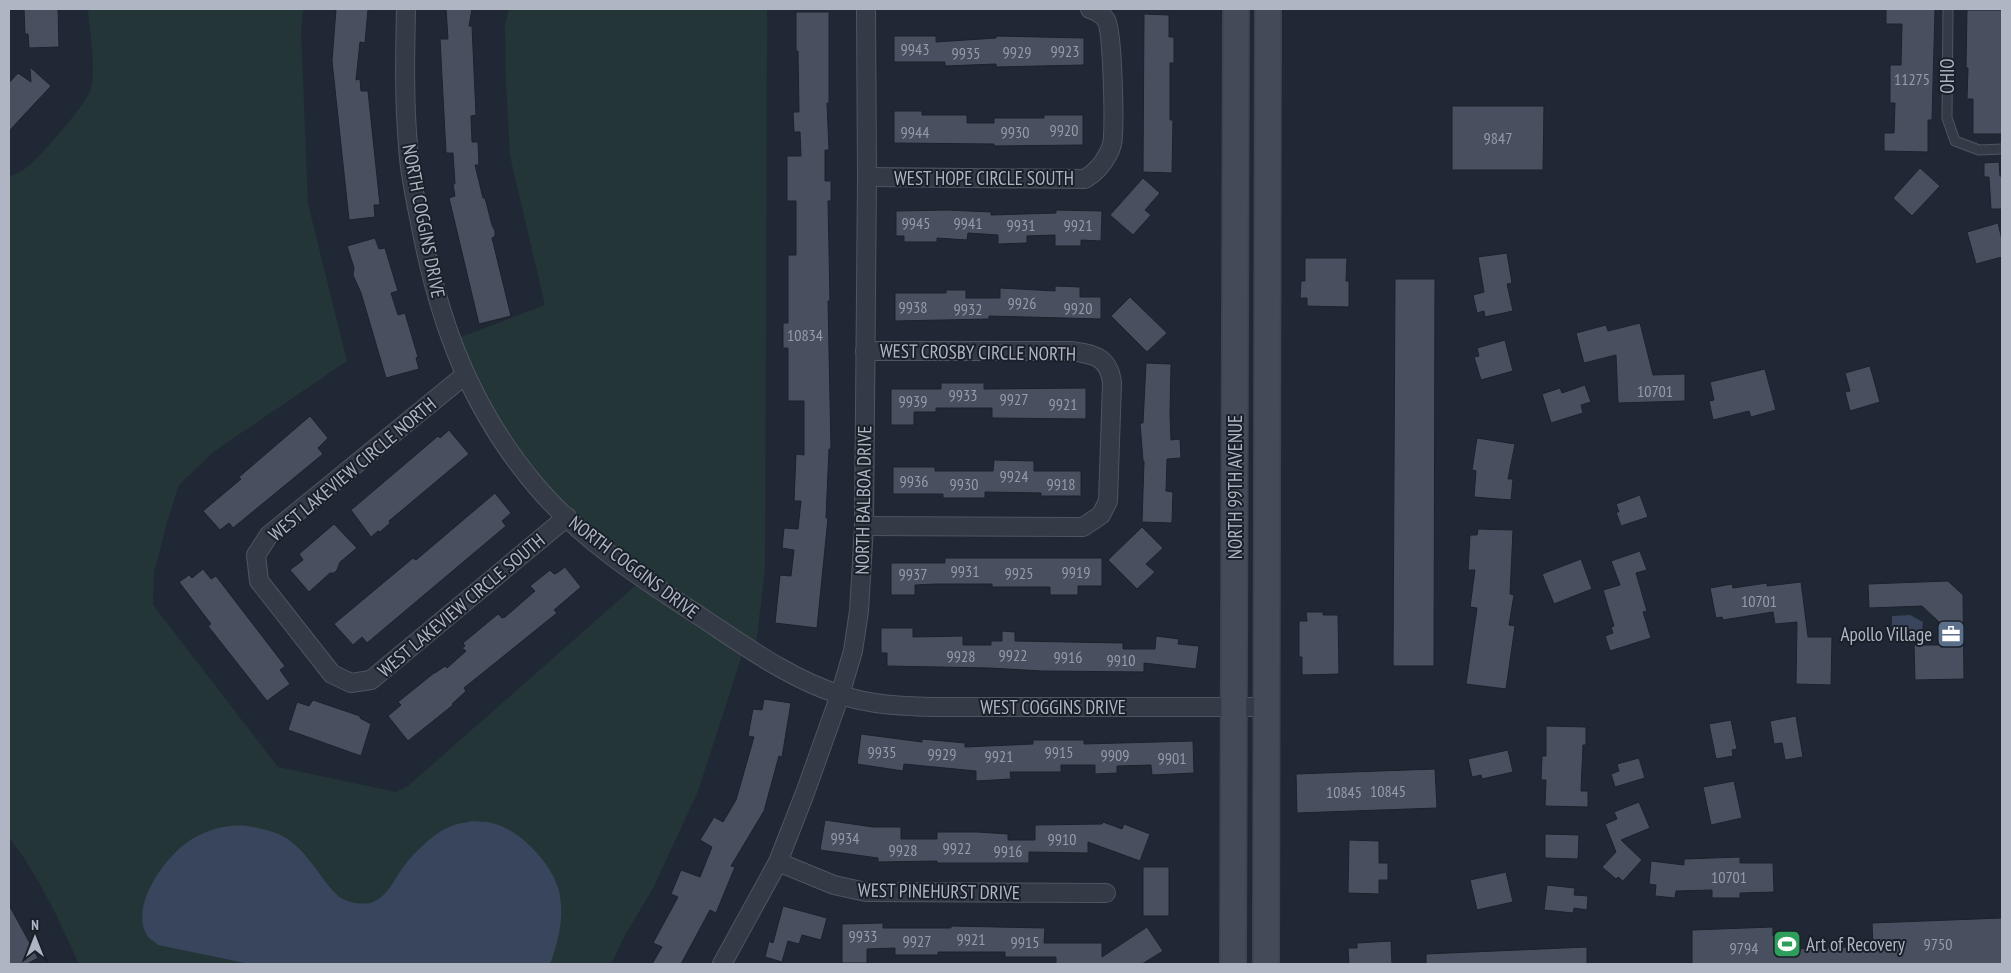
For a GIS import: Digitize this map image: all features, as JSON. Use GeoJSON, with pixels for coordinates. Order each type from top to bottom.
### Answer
{"type":"FeatureCollection","features":[{"type":"Feature","properties":{"kind":"main road","name":"NORTH 99TH AVENUE"},"geometry":{"type":"LineString","coordinates":[[1233,964],[1236,9]]}},
{"type":"Feature","properties":{"kind":"main road","name":"NORTH 99TH AVENUE"},"geometry":{"type":"LineString","coordinates":[[1266,964],[1268,9]]}},
{"type":"Feature","properties":{"kind":"main road"},"geometry":{"type":"LineString","coordinates":[[1233,939],[1266,940]]}},
{"type":"Feature","properties":{"kind":"street","name":"NORTH COGGINS DRIVE"},"geometry":{"type":"LineString","coordinates":[[406,9],[408,146],[412,183],[423,242],[437,299],[464,375],[487,416],[513,456],[538,488],[602,548],[676,601],[780,668],[840,695]]}},
{"type":"Feature","properties":{"kind":"street","name":"NORTH BALBOA DRIVE"},"geometry":{"type":"LineString","coordinates":[[722,964],[778,862],[805,793],[840,695],[852,651],[859,611],[864,526],[867,177],[866,9]]}},
{"type":"Feature","properties":{"kind":"street","name":"WEST HOPE CIRCLE SOUTH"},"geometry":{"type":"LineString","coordinates":[[867,177],[1085,179],[1096,172],[1108,154],[1113,137],[1112,84],[1109,30],[1106,20],[1098,12],[1090,9]]}},
{"type":"Feature","properties":{"kind":"street","name":"WEST CROSBY CIRCLE NORTH"},"geometry":{"type":"LineString","coordinates":[[864,526],[1083,527],[1101,516],[1108,501],[1111,433],[1111,370],[1105,362],[1096,356],[1070,351],[865,351]]}},
{"type":"Feature","properties":{"kind":"street","name":"WEST LAKEVIEW CIRCLE NORTH"},"geometry":{"type":"LineString","coordinates":[[351,683],[332,674],[259,581],[256,555],[269,535],[464,375]]}},
{"type":"Feature","properties":{"kind":"street","name":"WEST LAKEVIEW CIRCLE SOUTH"},"geometry":{"type":"LineString","coordinates":[[351,683],[370,680],[567,517]]}},
{"type":"Feature","properties":{"kind":"street","name":"WEST COGGINS DRIVE"},"geometry":{"type":"LineString","coordinates":[[840,695],[889,706],[1267,707]]}},
{"type":"Feature","properties":{"kind":"street","name":"WEST PINEHURST DRIVE"},"geometry":{"type":"LineString","coordinates":[[778,862],[834,885],[866,892],[1106,893]]}},
{"type":"Feature","properties":{"kind":"lane","name":"OHIO"},"geometry":{"type":"LineString","coordinates":[[1948,9],[1947,118],[1955,141],[1979,150],[2002,149]]}},
{"type":"Feature","properties":{"kind":"shaded area"},"geometry":{"type":"Polygon","coordinates":[[[88,9],[303,9],[301,32],[308,204],[347,361],[213,452],[179,485],[154,572],[153,605],[278,767],[396,792],[408,786],[643,579],[538,488],[451,341],[545,305],[510,156],[505,25],[509,9],[767,9],[765,569],[755,652],[745,646],[698,791],[653,888],[623,939],[611,964],[79,964],[39,882],[9,838],[9,177],[22,171],[41,154],[73,117],[88,96],[91,89],[93,69],[88,9]]]}},
{"type":"Feature","properties":{"kind":"water"},"geometry":{"type":"Polygon","coordinates":[[[1910,615],[1923,622],[1922,630],[1910,636],[1906,634],[1903,627],[1892,626],[1892,616],[1910,615]]]}},
{"type":"Feature","properties":{"kind":"water"},"geometry":{"type":"Polygon","coordinates":[[[472,821],[492,823],[514,833],[535,851],[552,873],[560,896],[561,922],[556,948],[550,964],[250,964],[158,945],[149,938],[143,926],[142,912],[146,897],[161,869],[182,846],[205,832],[233,826],[247,826],[267,830],[282,836],[301,850],[337,895],[349,901],[364,904],[373,902],[383,896],[408,861],[436,835],[453,826],[472,821]]]}},
{"type":"Feature","properties":{"kind":"building"},"geometry":{"type":"Polygon","coordinates":[[[24,9],[58,9],[59,47],[29,48],[28,34],[25,34],[24,9]]]}},
{"type":"Feature","properties":{"kind":"building"},"geometry":{"type":"Polygon","coordinates":[[[336,9],[368,9],[365,43],[360,42],[356,80],[360,79],[361,91],[368,91],[380,205],[374,205],[375,217],[349,220],[332,61],[336,9]]]}},
{"type":"Feature","properties":{"kind":"building"},"geometry":{"type":"Polygon","coordinates":[[[446,9],[472,9],[469,26],[472,26],[476,115],[471,116],[472,142],[478,142],[479,165],[475,165],[483,198],[485,198],[495,231],[495,236],[492,238],[511,316],[479,324],[449,198],[455,196],[453,184],[455,184],[453,153],[446,153],[440,39],[448,39],[446,9]]]}},
{"type":"Feature","properties":{"kind":"building"},"geometry":{"type":"Polygon","coordinates":[[[1886,9],[1935,9],[1932,120],[1928,120],[1928,152],[1884,151],[1884,133],[1894,133],[1895,103],[1890,103],[1890,65],[1901,65],[1902,24],[1886,24],[1886,9]]]}},
{"type":"Feature","properties":{"kind":"building"},"geometry":{"type":"Polygon","coordinates":[[[1967,10],[2002,10],[2002,134],[1973,134],[1973,99],[1967,99],[1967,10]]]}},
{"type":"Feature","properties":{"kind":"building"},"geometry":{"type":"Polygon","coordinates":[[[796,12],[829,12],[829,103],[827,103],[829,150],[825,150],[825,181],[831,181],[831,201],[828,201],[830,301],[828,301],[831,449],[829,449],[826,518],[828,518],[817,628],[775,623],[780,575],[791,576],[794,550],[782,548],[784,528],[798,529],[801,501],[794,501],[796,454],[804,455],[804,401],[788,401],[788,348],[783,348],[783,323],[788,323],[788,255],[796,255],[796,201],[787,201],[787,156],[801,156],[800,132],[794,132],[793,112],[799,112],[796,12]]]}},
{"type":"Feature","properties":{"kind":"building"},"geometry":{"type":"Polygon","coordinates":[[[1144,14],[1169,15],[1169,37],[1174,37],[1174,63],[1170,63],[1170,120],[1173,120],[1172,173],[1143,172],[1144,14]]]}},
{"type":"Feature","properties":{"kind":"building"},"geometry":{"type":"Polygon","coordinates":[[[894,36],[936,36],[936,42],[996,38],[996,36],[1084,38],[1084,65],[996,67],[996,64],[945,66],[945,62],[894,62],[894,36]]]}},
{"type":"Feature","properties":{"kind":"building"},"geometry":{"type":"Polygon","coordinates":[[[30,67],[51,86],[9,131],[9,83],[18,73],[31,82],[30,67]]]}},
{"type":"Feature","properties":{"kind":"building"},"geometry":{"type":"Polygon","coordinates":[[[1452,106],[1544,106],[1543,170],[1452,170],[1452,106]]]}},
{"type":"Feature","properties":{"kind":"building"},"geometry":{"type":"Polygon","coordinates":[[[894,111],[922,111],[922,115],[967,115],[967,123],[994,123],[994,118],[1044,118],[1044,115],[1083,115],[1083,145],[994,146],[994,144],[894,143],[894,111]]]}},
{"type":"Feature","properties":{"kind":"building"},"geometry":{"type":"Polygon","coordinates":[[[1999,162],[2000,176],[2002,176],[2002,209],[1991,209],[1989,177],[1984,177],[1984,163],[1999,162]]]}},
{"type":"Feature","properties":{"kind":"building"},"geometry":{"type":"Polygon","coordinates":[[[1920,168],[1940,186],[1912,216],[1893,198],[1920,168]]]}},
{"type":"Feature","properties":{"kind":"building"},"geometry":{"type":"Polygon","coordinates":[[[1143,178],[1160,193],[1145,210],[1151,215],[1133,235],[1110,215],[1143,178]]]}},
{"type":"Feature","properties":{"kind":"building"},"geometry":{"type":"Polygon","coordinates":[[[947,210],[991,212],[991,215],[1056,213],[1056,210],[1102,211],[1101,241],[1081,240],[1081,246],[1055,246],[1055,235],[1027,236],[1027,243],[998,244],[998,235],[968,233],[967,240],[937,238],[937,242],[904,242],[904,236],[896,236],[896,211],[947,210]]]}},
{"type":"Feature","properties":{"kind":"building"},"geometry":{"type":"Polygon","coordinates":[[[1998,223],[2002,240],[2002,257],[1976,264],[1967,232],[1998,223]]]}},
{"type":"Feature","properties":{"kind":"building"},"geometry":{"type":"Polygon","coordinates":[[[375,238],[379,249],[385,248],[398,291],[391,293],[398,315],[405,313],[418,357],[416,358],[419,369],[386,378],[361,293],[353,275],[354,268],[347,246],[375,238]]]}},
{"type":"Feature","properties":{"kind":"building"},"geometry":{"type":"Polygon","coordinates":[[[1507,253],[1512,283],[1507,284],[1513,311],[1485,317],[1484,311],[1477,313],[1473,295],[1484,292],[1478,257],[1507,253]]]}},
{"type":"Feature","properties":{"kind":"building"},"geometry":{"type":"Polygon","coordinates":[[[1305,258],[1347,258],[1346,281],[1349,281],[1349,307],[1307,306],[1307,298],[1300,298],[1301,281],[1305,281],[1305,258]]]}},
{"type":"Feature","properties":{"kind":"building"},"geometry":{"type":"Polygon","coordinates":[[[1395,279],[1435,279],[1434,666],[1393,666],[1395,279]]]}},
{"type":"Feature","properties":{"kind":"building"},"geometry":{"type":"Polygon","coordinates":[[[1055,286],[1080,287],[1080,297],[1101,297],[1101,319],[989,316],[989,319],[895,321],[895,293],[946,293],[946,290],[966,290],[966,298],[1000,298],[1000,288],[1055,291],[1055,286]]]}},
{"type":"Feature","properties":{"kind":"building"},"geometry":{"type":"Polygon","coordinates":[[[1130,297],[1167,333],[1147,352],[1111,316],[1130,297]]]}},
{"type":"Feature","properties":{"kind":"building"},"geometry":{"type":"Polygon","coordinates":[[[1640,323],[1653,375],[1685,374],[1685,401],[1618,403],[1616,355],[1584,363],[1576,333],[1606,325],[1608,331],[1640,323]]]}},
{"type":"Feature","properties":{"kind":"building"},"geometry":{"type":"Polygon","coordinates":[[[1505,340],[1513,371],[1481,380],[1474,357],[1479,356],[1477,348],[1505,340]]]}},
{"type":"Feature","properties":{"kind":"building"},"geometry":{"type":"Polygon","coordinates":[[[1146,363],[1171,364],[1171,440],[1180,439],[1181,458],[1167,459],[1166,491],[1173,492],[1172,523],[1142,522],[1144,461],[1140,423],[1143,423],[1146,363]]]}},
{"type":"Feature","properties":{"kind":"building"},"geometry":{"type":"Polygon","coordinates":[[[1870,366],[1880,402],[1850,411],[1845,392],[1850,391],[1845,373],[1870,366]]]}},
{"type":"Feature","properties":{"kind":"building"},"geometry":{"type":"Polygon","coordinates":[[[1765,369],[1776,410],[1751,417],[1749,411],[1713,420],[1709,401],[1714,400],[1710,382],[1765,369]]]}},
{"type":"Feature","properties":{"kind":"building"},"geometry":{"type":"Polygon","coordinates":[[[941,383],[984,383],[984,389],[1086,388],[1086,419],[992,418],[992,408],[936,408],[936,412],[914,412],[914,425],[891,425],[891,389],[941,389],[941,383]]]}},
{"type":"Feature","properties":{"kind":"building"},"geometry":{"type":"Polygon","coordinates":[[[1585,385],[1591,402],[1581,405],[1583,413],[1551,423],[1542,394],[1560,388],[1562,393],[1585,385]]]}},
{"type":"Feature","properties":{"kind":"building"},"geometry":{"type":"Polygon","coordinates":[[[310,416],[328,438],[318,448],[323,454],[233,528],[229,523],[220,530],[203,511],[241,479],[239,477],[310,416]]]}},
{"type":"Feature","properties":{"kind":"building"},"geometry":{"type":"Polygon","coordinates":[[[449,430],[469,454],[389,521],[390,523],[380,532],[378,531],[371,537],[351,510],[438,436],[440,438],[449,430]]]}},
{"type":"Feature","properties":{"kind":"building"},"geometry":{"type":"Polygon","coordinates":[[[1477,438],[1515,444],[1508,479],[1513,479],[1511,500],[1474,497],[1476,471],[1472,470],[1477,438]]]}},
{"type":"Feature","properties":{"kind":"building"},"geometry":{"type":"Polygon","coordinates":[[[994,460],[1034,461],[1034,471],[1081,471],[1081,496],[1041,496],[1041,493],[985,492],[985,498],[943,498],[943,494],[893,494],[893,467],[935,467],[935,471],[993,471],[994,460]]]}},
{"type":"Feature","properties":{"kind":"building"},"geometry":{"type":"Polygon","coordinates":[[[495,493],[511,513],[502,521],[506,526],[367,643],[362,637],[353,645],[334,624],[413,558],[416,560],[495,493]]]}},
{"type":"Feature","properties":{"kind":"building"},"geometry":{"type":"Polygon","coordinates":[[[1640,495],[1648,517],[1621,526],[1616,512],[1619,512],[1616,504],[1640,495]]]}},
{"type":"Feature","properties":{"kind":"building"},"geometry":{"type":"Polygon","coordinates":[[[334,524],[357,548],[340,562],[334,573],[330,573],[309,592],[290,570],[303,560],[299,554],[334,524]]]}},
{"type":"Feature","properties":{"kind":"building"},"geometry":{"type":"Polygon","coordinates":[[[1142,527],[1163,548],[1146,564],[1155,572],[1137,589],[1108,560],[1142,527]]]}},
{"type":"Feature","properties":{"kind":"building"},"geometry":{"type":"Polygon","coordinates":[[[1478,529],[1513,530],[1510,594],[1514,595],[1509,625],[1515,626],[1506,689],[1466,684],[1477,608],[1470,607],[1475,570],[1468,570],[1470,535],[1477,535],[1478,529]]]}},
{"type":"Feature","properties":{"kind":"building"},"geometry":{"type":"Polygon","coordinates":[[[1640,551],[1647,570],[1636,573],[1647,611],[1643,612],[1651,638],[1610,651],[1605,636],[1613,633],[1611,627],[1614,626],[1603,590],[1620,585],[1611,561],[1640,551]]]}},
{"type":"Feature","properties":{"kind":"building"},"geometry":{"type":"Polygon","coordinates":[[[945,558],[1102,558],[1102,586],[1078,586],[1078,595],[1050,595],[1050,587],[992,587],[992,584],[936,584],[915,585],[915,595],[891,595],[891,563],[945,563],[945,558]]]}},
{"type":"Feature","properties":{"kind":"building"},"geometry":{"type":"Polygon","coordinates":[[[1581,559],[1592,589],[1554,604],[1542,574],[1581,559]]]}},
{"type":"Feature","properties":{"kind":"building"},"geometry":{"type":"Polygon","coordinates":[[[565,567],[581,587],[554,610],[557,613],[464,688],[466,691],[453,705],[408,741],[388,716],[401,705],[398,702],[434,673],[445,666],[447,668],[466,651],[462,648],[465,646],[463,643],[498,614],[502,618],[505,617],[535,591],[530,586],[550,570],[554,574],[565,567]]]}},
{"type":"Feature","properties":{"kind":"building"},"geometry":{"type":"Polygon","coordinates":[[[203,569],[211,579],[216,576],[285,666],[280,670],[290,684],[267,701],[208,626],[211,624],[179,582],[189,575],[192,578],[203,569]]]}},
{"type":"Feature","properties":{"kind":"building","name":"Apollo Village"},"geometry":{"type":"Polygon","coordinates":[[[1948,581],[1963,595],[1964,679],[1915,680],[1914,645],[1939,645],[1939,622],[1922,606],[1869,608],[1868,584],[1948,581]]]}},
{"type":"Feature","properties":{"kind":"building"},"geometry":{"type":"Polygon","coordinates":[[[1801,582],[1808,637],[1832,637],[1831,685],[1796,684],[1797,622],[1775,624],[1773,612],[1723,620],[1722,617],[1716,618],[1710,588],[1732,584],[1733,588],[1767,583],[1767,586],[1801,582]]]}},
{"type":"Feature","properties":{"kind":"building"},"geometry":{"type":"Polygon","coordinates":[[[1306,612],[1323,612],[1323,615],[1338,615],[1339,674],[1302,675],[1302,657],[1299,657],[1299,621],[1307,621],[1306,612]]]}},
{"type":"Feature","properties":{"kind":"building"},"geometry":{"type":"Polygon","coordinates":[[[881,628],[913,628],[913,637],[963,636],[963,645],[991,645],[991,641],[1002,641],[1002,631],[1015,632],[1015,641],[1123,643],[1123,649],[1155,649],[1156,636],[1179,639],[1178,644],[1199,646],[1196,669],[1144,663],[1144,672],[887,666],[887,653],[881,653],[881,628]]]}},
{"type":"Feature","properties":{"kind":"building"},"geometry":{"type":"Polygon","coordinates":[[[764,699],[791,703],[782,757],[779,756],[764,811],[731,866],[735,867],[716,913],[710,910],[681,964],[652,964],[662,947],[653,943],[678,897],[671,894],[681,870],[700,877],[712,847],[700,840],[714,817],[723,822],[736,800],[754,737],[748,736],[753,709],[762,710],[764,699]]]}},
{"type":"Feature","properties":{"kind":"building"},"geometry":{"type":"Polygon","coordinates":[[[313,700],[360,716],[360,718],[371,724],[361,756],[288,730],[297,702],[309,706],[313,700]]]}},
{"type":"Feature","properties":{"kind":"building"},"geometry":{"type":"Polygon","coordinates":[[[1796,716],[1803,757],[1785,760],[1782,743],[1774,744],[1770,721],[1796,716]]]}},
{"type":"Feature","properties":{"kind":"building"},"geometry":{"type":"Polygon","coordinates":[[[1731,720],[1737,749],[1732,750],[1733,756],[1716,759],[1709,724],[1731,720]]]}},
{"type":"Feature","properties":{"kind":"building"},"geometry":{"type":"Polygon","coordinates":[[[1546,726],[1586,727],[1586,745],[1583,745],[1581,791],[1588,791],[1588,807],[1545,806],[1546,780],[1541,780],[1542,756],[1546,756],[1546,726]]]}},
{"type":"Feature","properties":{"kind":"building"},"geometry":{"type":"Polygon","coordinates":[[[861,734],[922,742],[922,739],[965,743],[965,747],[1033,744],[1033,740],[1084,740],[1084,744],[1193,741],[1194,773],[1152,775],[1151,765],[1117,766],[1117,773],[1095,774],[1095,765],[1061,765],[1061,772],[1010,772],[1011,779],[976,781],[976,771],[904,764],[903,771],[857,764],[861,734]]]}},
{"type":"Feature","properties":{"kind":"building"},"geometry":{"type":"Polygon","coordinates":[[[1508,750],[1513,772],[1482,779],[1481,775],[1472,777],[1468,759],[1508,750]]]}},
{"type":"Feature","properties":{"kind":"building"},"geometry":{"type":"Polygon","coordinates":[[[1639,758],[1645,778],[1615,787],[1611,774],[1619,771],[1617,764],[1639,758]]]}},
{"type":"Feature","properties":{"kind":"building"},"geometry":{"type":"Polygon","coordinates":[[[1435,769],[1437,808],[1297,813],[1296,774],[1435,769]]]}},
{"type":"Feature","properties":{"kind":"building"},"geometry":{"type":"Polygon","coordinates":[[[1734,781],[1742,818],[1711,825],[1703,787],[1734,781]]]}},
{"type":"Feature","properties":{"kind":"building"},"geometry":{"type":"Polygon","coordinates":[[[1639,802],[1650,828],[1621,840],[1642,860],[1623,881],[1618,877],[1616,879],[1602,867],[1616,852],[1605,824],[1617,819],[1614,812],[1639,802]]]}},
{"type":"Feature","properties":{"kind":"building"},"geometry":{"type":"Polygon","coordinates":[[[825,820],[873,827],[901,827],[901,839],[937,839],[937,832],[977,832],[1008,834],[1008,840],[1035,840],[1035,825],[1102,824],[1103,822],[1122,829],[1124,824],[1150,834],[1140,861],[1088,842],[1088,853],[1029,852],[1029,863],[878,862],[878,858],[820,850],[825,820]]]}},
{"type":"Feature","properties":{"kind":"building"},"geometry":{"type":"Polygon","coordinates":[[[1545,834],[1579,835],[1578,859],[1545,858],[1545,834]]]}},
{"type":"Feature","properties":{"kind":"building"},"geometry":{"type":"Polygon","coordinates":[[[1349,840],[1379,841],[1379,863],[1388,863],[1388,880],[1379,880],[1379,894],[1348,893],[1349,840]]]}},
{"type":"Feature","properties":{"kind":"building"},"geometry":{"type":"Polygon","coordinates":[[[1740,857],[1740,863],[1773,863],[1774,892],[1740,893],[1740,898],[1712,898],[1712,890],[1676,891],[1675,898],[1655,896],[1656,885],[1649,884],[1651,861],[1684,865],[1684,859],[1740,857]]]}},
{"type":"Feature","properties":{"kind":"building"},"geometry":{"type":"Polygon","coordinates":[[[1143,867],[1169,867],[1169,916],[1143,916],[1143,867]]]}},
{"type":"Feature","properties":{"kind":"building"},"geometry":{"type":"Polygon","coordinates":[[[1506,872],[1513,902],[1477,910],[1470,880],[1506,872]]]}},
{"type":"Feature","properties":{"kind":"building"},"geometry":{"type":"Polygon","coordinates":[[[1547,885],[1575,888],[1574,895],[1588,896],[1587,910],[1574,908],[1573,913],[1544,910],[1547,885]]]}},
{"type":"Feature","properties":{"kind":"building"},"geometry":{"type":"Polygon","coordinates":[[[9,905],[38,958],[27,964],[9,964],[9,905]]]}},
{"type":"Feature","properties":{"kind":"building"},"geometry":{"type":"Polygon","coordinates":[[[783,906],[827,918],[821,940],[802,935],[799,944],[788,941],[782,962],[765,957],[769,941],[773,943],[783,906]]]}},
{"type":"Feature","properties":{"kind":"building"},"geometry":{"type":"Polygon","coordinates":[[[2002,918],[2002,964],[1692,964],[1692,930],[1773,927],[1773,936],[1796,935],[1796,949],[1873,946],[1872,923],[2002,918]]]}},
{"type":"Feature","properties":{"kind":"building"},"geometry":{"type":"Polygon","coordinates":[[[883,923],[883,928],[951,928],[951,926],[1045,928],[1044,943],[1102,943],[1102,957],[1147,927],[1163,951],[1142,964],[1056,964],[1056,957],[1005,957],[1005,952],[938,952],[938,955],[895,955],[895,948],[867,949],[867,963],[842,963],[842,924],[883,923]]]}},
{"type":"Feature","properties":{"kind":"building"},"geometry":{"type":"Polygon","coordinates":[[[1391,941],[1392,964],[1349,964],[1348,948],[1357,948],[1357,943],[1391,941]]]}},
{"type":"Feature","properties":{"kind":"building"},"geometry":{"type":"Polygon","coordinates":[[[1587,947],[1587,964],[1426,964],[1426,954],[1587,947]]]}},
{"type":"Feature","properties":{"kind":"place","name":"Apollo Village"},"geometry":{"type":"Point","coordinates":[1951,634]}},
{"type":"Feature","properties":{"kind":"place","name":"Art of Recovery"},"geometry":{"type":"Point","coordinates":[1787,944]}}]}
